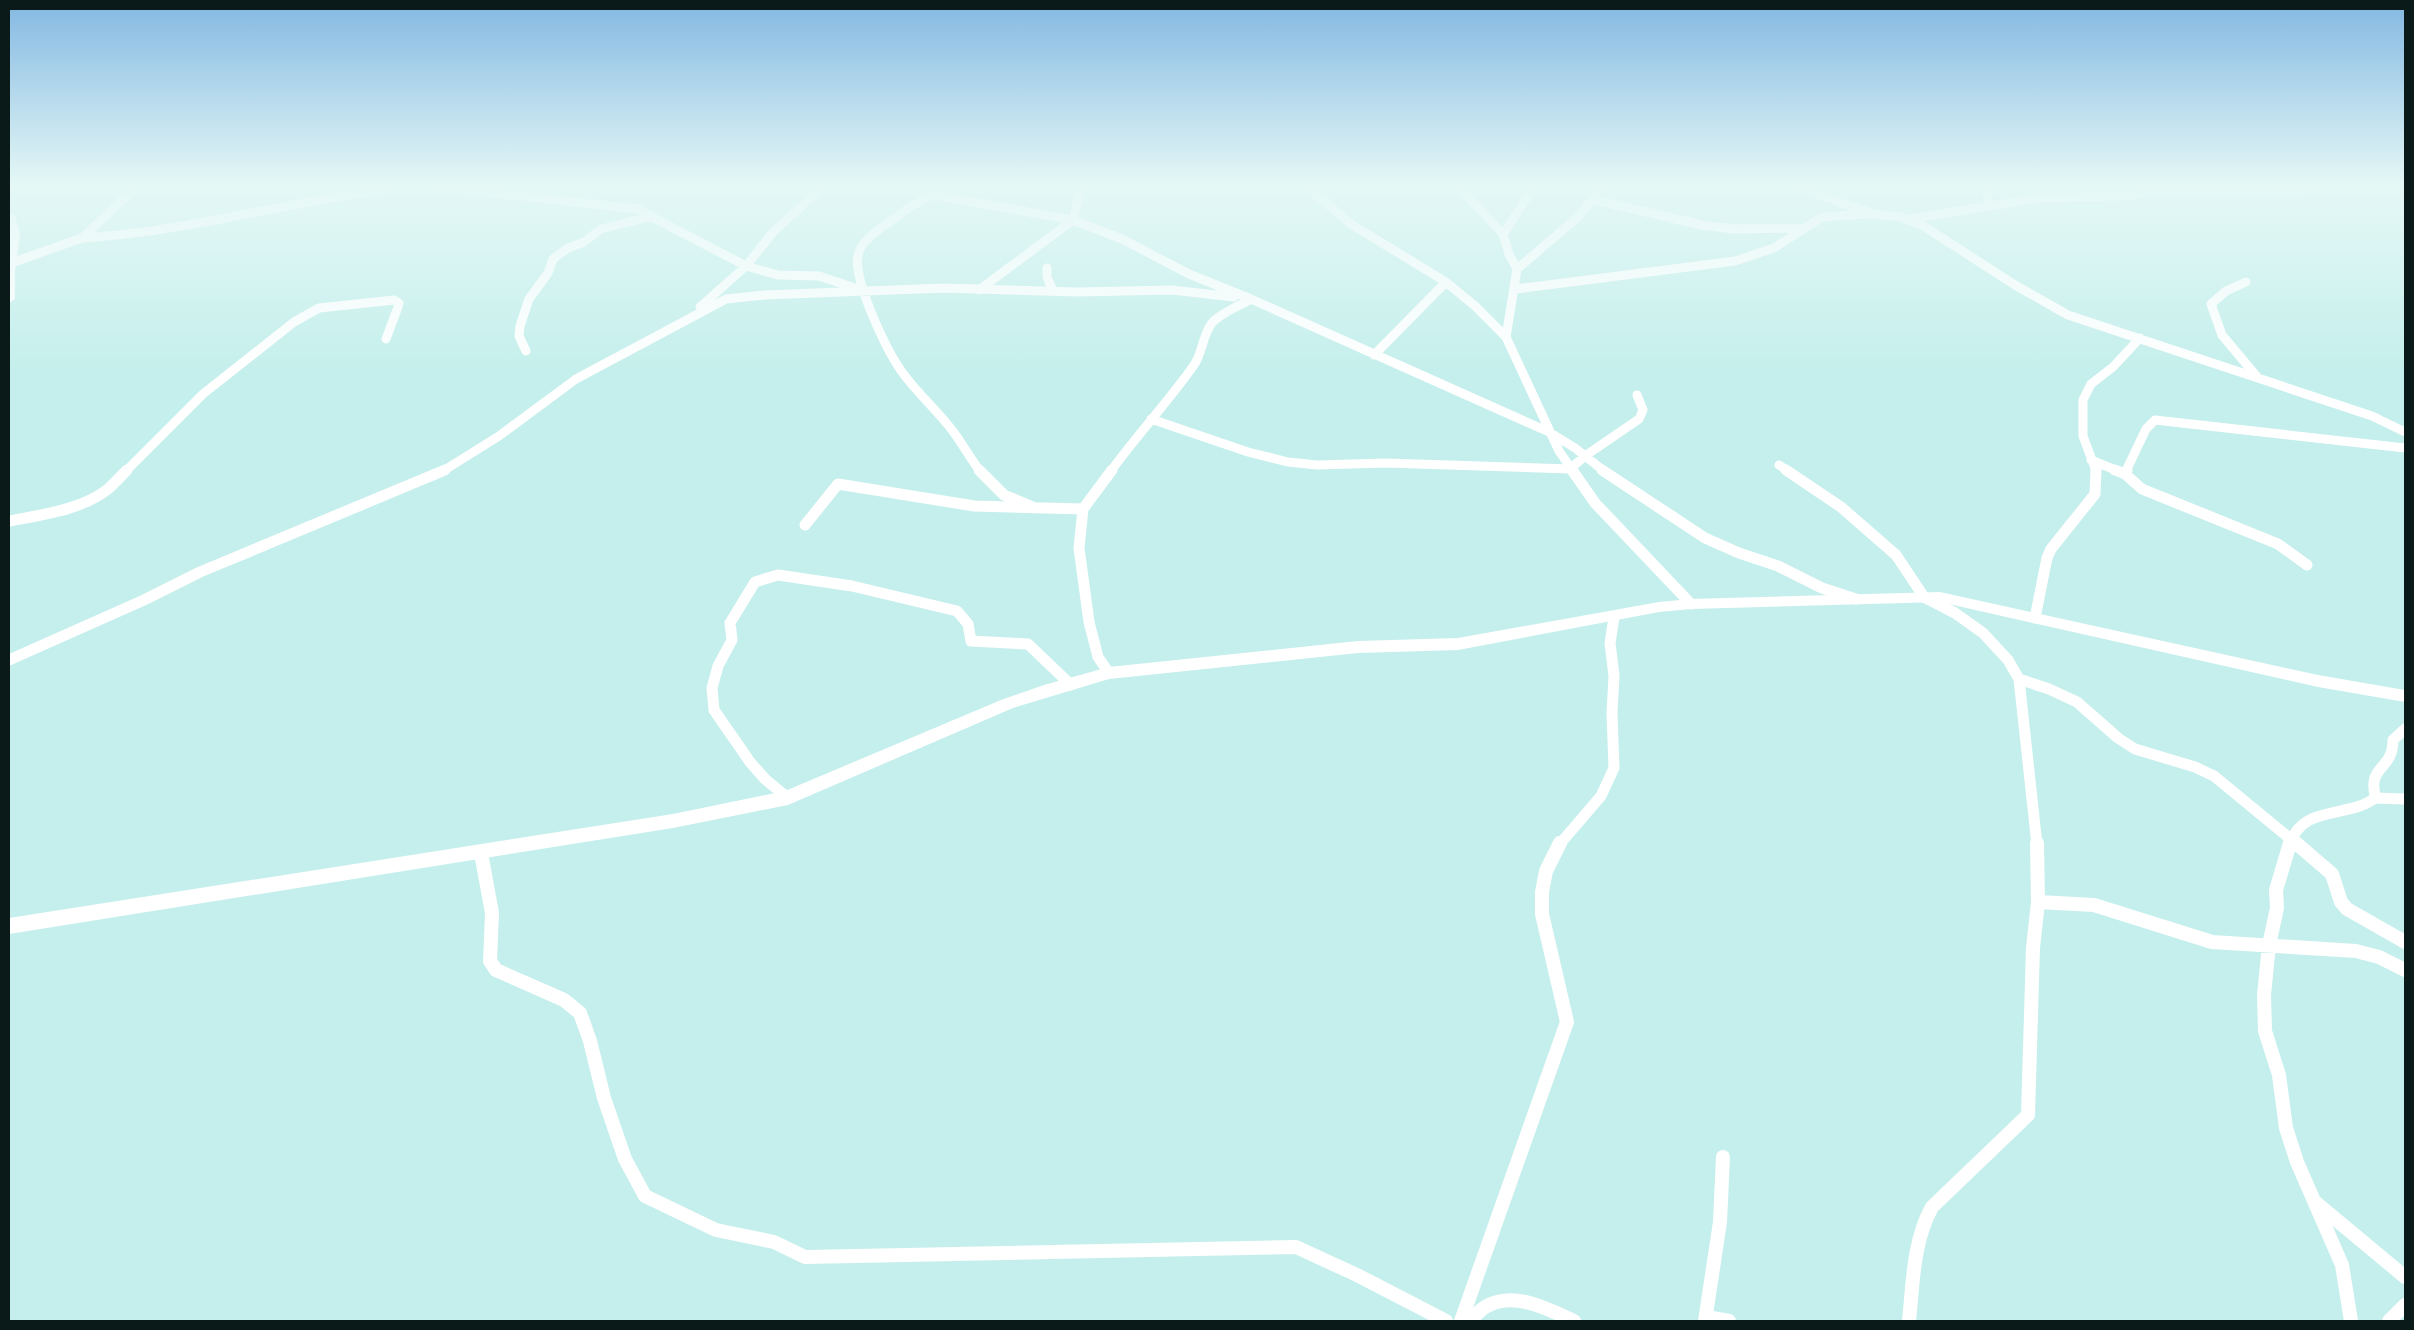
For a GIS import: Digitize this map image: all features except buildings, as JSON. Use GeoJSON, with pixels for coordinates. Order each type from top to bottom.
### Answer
{"type":"FeatureCollection","features":[{"type":"Feature","properties":{"kind":"street"},"geometry":{"type":"LineString","coordinates":[[9,299],[13,246]]}},
{"type":"Feature","properties":{"kind":"street"},"geometry":{"type":"LineString","coordinates":[[11,264],[60,246]]}},
{"type":"Feature","properties":{"kind":"street"},"geometry":{"type":"LineString","coordinates":[[526,351],[519,336],[520,326],[529,300],[548,273],[553,258],[573,246]]}},
{"type":"Feature","properties":{"kind":"street"},"geometry":{"type":"LineString","coordinates":[[706,246],[746,266],[778,275],[819,276],[865,292]]}},
{"type":"Feature","properties":{"kind":"street"},"geometry":{"type":"LineString","coordinates":[[687,318],[746,266],[758,246]]}},
{"type":"Feature","properties":{"kind":"street"},"geometry":{"type":"LineString","coordinates":[[863,246],[859,252],[857,266],[879,329],[901,371],[953,431],[996,489],[1014,501],[1033,508]]}},
{"type":"Feature","properties":{"kind":"street"},"geometry":{"type":"LineString","coordinates":[[979,290],[1038,246]]}},
{"type":"Feature","properties":{"kind":"street"},"geometry":{"type":"LineString","coordinates":[[1136,246],[1190,274],[1251,299],[1549,432],[1609,475],[1705,538],[1739,553],[1778,566],[1822,588],[1856,599]]}},
{"type":"Feature","properties":{"kind":"street"},"geometry":{"type":"LineString","coordinates":[[1387,246],[1446,282],[1475,306],[1506,337],[1549,432],[1570,469],[1609,518],[1691,604]]}},
{"type":"Feature","properties":{"kind":"street"},"geometry":{"type":"LineString","coordinates":[[1506,337],[1509,315],[1516,289],[1517,269],[1507,246]]}},
{"type":"Feature","properties":{"kind":"street"},"geometry":{"type":"LineString","coordinates":[[1517,269],[1544,246]]}},
{"type":"Feature","properties":{"kind":"street"},"geometry":{"type":"LineString","coordinates":[[1516,289],[1735,261],[1766,252],[1777,246]]}},
{"type":"Feature","properties":{"kind":"street"},"geometry":{"type":"LineString","coordinates":[[1957,246],[2051,307],[2085,321],[2372,416],[2405,432]]}},
{"type":"Feature","properties":{"kind":"street"},"geometry":{"type":"LineString","coordinates":[[1047,268],[1047,277],[1053,291]]}},
{"type":"Feature","properties":{"kind":"street"},"geometry":{"type":"LineString","coordinates":[[1374,355],[1446,282]]}},
{"type":"Feature","properties":{"kind":"street"},"geometry":{"type":"LineString","coordinates":[[2246,282],[2226,291],[2211,307],[2217,316],[2222,335],[2258,378]]}},
{"type":"Feature","properties":{"kind":"street"},"geometry":{"type":"LineString","coordinates":[[9,660],[200,572],[331,516],[441,472],[499,436],[576,379],[661,335],[687,318],[726,299],[745,296],[865,292],[894,289],[1172,290],[1251,299]]}},
{"type":"Feature","properties":{"kind":"street"},"geometry":{"type":"LineString","coordinates":[[1109,673],[1098,658],[1083,587],[1079,548],[1083,509],[1151,419],[1171,397],[1198,359],[1204,334],[1213,322],[1251,299]]}},
{"type":"Feature","properties":{"kind":"street"},"geometry":{"type":"LineString","coordinates":[[9,522],[90,501],[107,490],[204,394],[248,360],[282,330],[313,310],[327,306],[394,300],[399,303],[398,309],[391,320],[386,339]]}},
{"type":"Feature","properties":{"kind":"street"},"geometry":{"type":"LineString","coordinates":[[2035,618],[2041,582],[2051,549],[2095,494],[2097,470],[2090,459],[2083,436],[2083,405],[2087,390],[2091,384],[2114,366],[2140,338]]}},
{"type":"Feature","properties":{"kind":"street"},"geometry":{"type":"LineString","coordinates":[[1151,419],[1248,452],[1288,462],[1318,465],[1386,463],[1570,469],[1585,456],[1640,419],[1643,410],[1637,395]]}},
{"type":"Feature","properties":{"kind":"street"},"geometry":{"type":"LineString","coordinates":[[2125,474],[2141,438],[2155,420],[2405,448]]}},
{"type":"Feature","properties":{"kind":"street"},"geometry":{"type":"LineString","coordinates":[[2090,459],[2125,474],[2142,489],[2271,541],[2307,565]]}},
{"type":"Feature","properties":{"kind":"street"},"geometry":{"type":"LineString","coordinates":[[1779,464],[1841,507],[1900,559],[1924,597],[1956,613],[1983,633],[2014,667],[2019,679],[2038,851],[2038,902],[2033,948],[2028,1115],[1932,1207],[1923,1223],[1910,1321]]}},
{"type":"Feature","properties":{"kind":"street"},"geometry":{"type":"LineString","coordinates":[[805,526],[838,484],[966,505],[1083,509]]}},
{"type":"Feature","properties":{"kind":"street"},"geometry":{"type":"LineString","coordinates":[[788,798],[765,779],[750,762],[714,710],[712,688],[718,666],[732,640],[730,623],[755,582],[766,576],[778,575],[852,586],[957,611],[967,622],[971,641],[1028,644],[1071,685]]}},
{"type":"Feature","properties":{"kind":"street"},"geometry":{"type":"LineString","coordinates":[[9,926],[231,889],[673,822],[788,798],[1007,704],[1044,691],[1109,673],[1358,647],[1458,644],[1691,604],[1924,597],[1952,599],[2318,681],[2405,696]]}},
{"type":"Feature","properties":{"kind":"street"},"geometry":{"type":"LineString","coordinates":[[1461,1321],[1567,1022],[1562,992],[1545,940],[1542,921],[1543,879],[1555,850],[1604,792],[1612,774],[1615,756],[1612,718],[1614,678],[1610,640],[1614,617]]}},
{"type":"Feature","properties":{"kind":"street"},"geometry":{"type":"LineString","coordinates":[[2019,679],[2065,694],[2094,715],[2124,743],[2136,750],[2205,770],[2335,876],[2338,896],[2351,913],[2374,923],[2405,942]]}},
{"type":"Feature","properties":{"kind":"street"},"geometry":{"type":"LineString","coordinates":[[2375,798],[2374,782],[2377,774],[2393,752],[2393,740],[2405,729]]}},
{"type":"Feature","properties":{"kind":"street"},"geometry":{"type":"LineString","coordinates":[[2351,1321],[2342,1265],[2297,1162],[2286,1128],[2278,1075],[2264,1031],[2264,995],[2269,945],[2277,908],[2276,890],[2291,840],[2304,822],[2318,815],[2359,807],[2375,798],[2405,799]]}},
{"type":"Feature","properties":{"kind":"street"},"geometry":{"type":"LineString","coordinates":[[481,852],[492,913],[490,961],[496,970],[564,1000],[580,1013],[590,1041],[604,1098],[622,1151],[645,1196],[677,1210],[696,1222],[716,1230],[774,1242],[805,1257],[1296,1247],[1357,1275],[1446,1321]]}},
{"type":"Feature","properties":{"kind":"street"},"geometry":{"type":"LineString","coordinates":[[2038,902],[2094,905],[2212,942],[2356,951],[2379,957],[2405,970]]}},
{"type":"Feature","properties":{"kind":"street"},"geometry":{"type":"LineString","coordinates":[[1723,1157],[1720,1222],[1706,1319],[1729,1321]]}},
{"type":"Feature","properties":{"kind":"street"},"geometry":{"type":"LineString","coordinates":[[2314,1201],[2405,1277]]}},
{"type":"Feature","properties":{"kind":"street"},"geometry":{"type":"LineString","coordinates":[[1468,1321],[1488,1306],[1506,1300],[1526,1302],[1574,1321]]}},
{"type":"Feature","properties":{"kind":"street"},"geometry":{"type":"LineString","coordinates":[[2389,1321],[2405,1304]]}}]}
